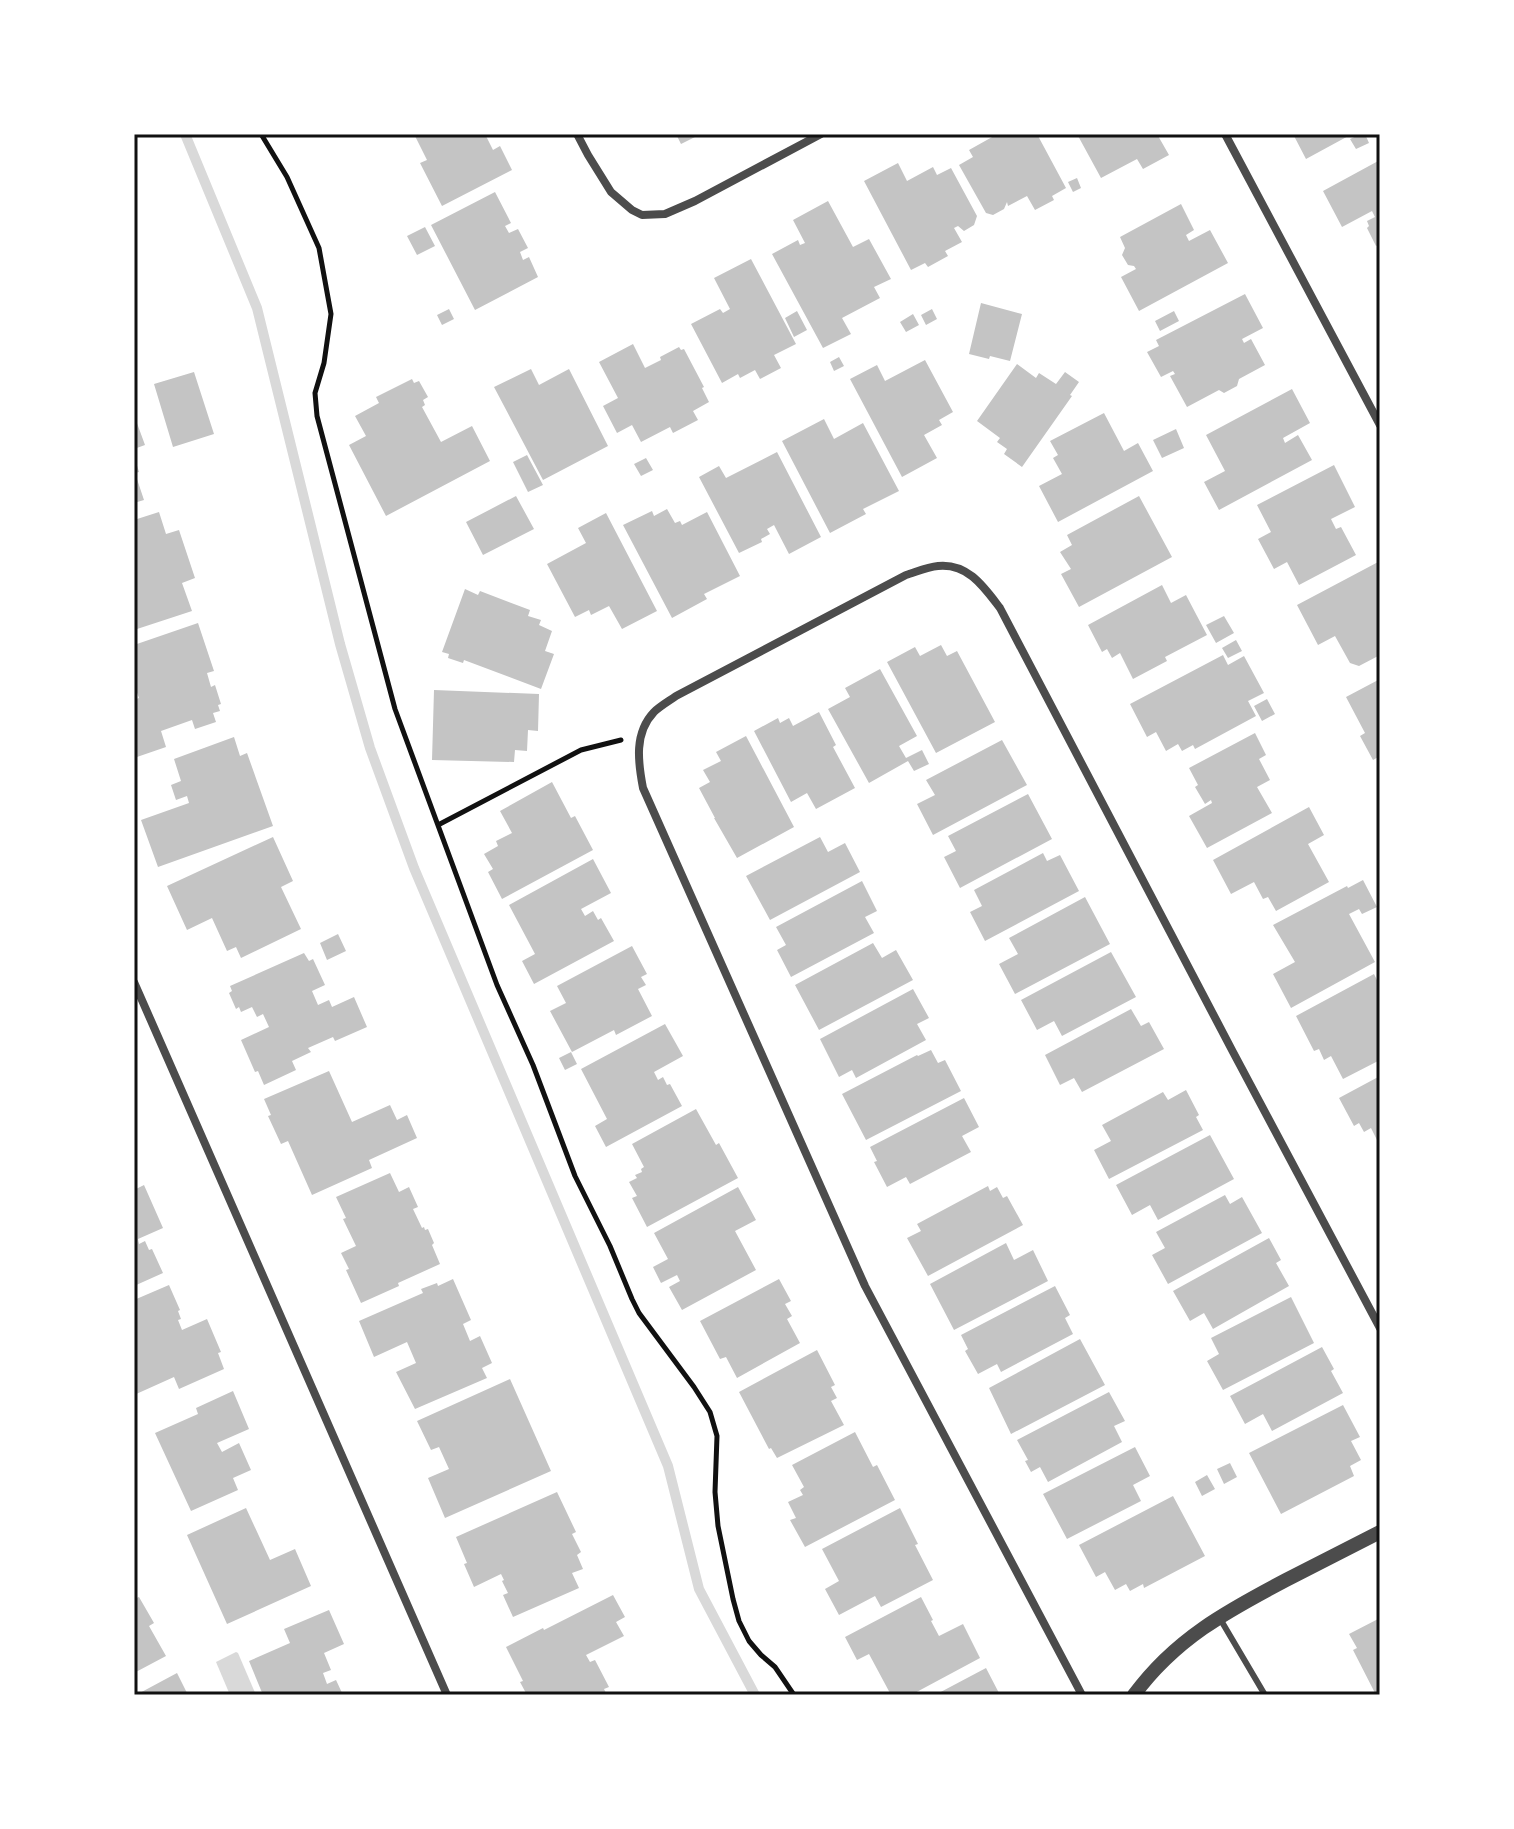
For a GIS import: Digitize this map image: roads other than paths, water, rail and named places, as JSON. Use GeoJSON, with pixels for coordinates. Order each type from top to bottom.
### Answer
{"type":"FeatureCollection","features":[{"type":"Feature","properties":{"kind":"street"},"geometry":{"type":"LineString","coordinates":[[577,134],[611,192],[642,215],[665,214],[695,201],[821,134]]}},
{"type":"Feature","properties":{"kind":"street"},"geometry":{"type":"LineString","coordinates":[[1225,134],[1380,425]]}},
{"type":"Feature","properties":{"kind":"street"},"geometry":{"type":"LineString","coordinates":[[1082,1695],[844,1243],[643,788],[638,762],[641,735],[654,712],[676,696],[906,575],[939,566],[963,569],[980,582],[1000,608],[1380,1328]]}},
{"type":"Feature","properties":{"kind":"street"},"geometry":{"type":"LineString","coordinates":[[134,982],[447,1695]]}},
{"type":"Feature","properties":{"kind":"street"},"geometry":{"type":"LineString","coordinates":[[1134,1695],[1166,1659],[1198,1630],[1380,1532]]}},
{"type":"Feature","properties":{"kind":"lane"},"geometry":{"type":"LineString","coordinates":[[1219,1617],[1265,1695]]}},
{"type":"Feature","properties":{"kind":"waterway"},"geometry":{"type":"LineString","coordinates":[[185,134],[257,308],[340,644],[370,748],[414,868],[668,1466],[699,1589],[755,1695]]}}]}
